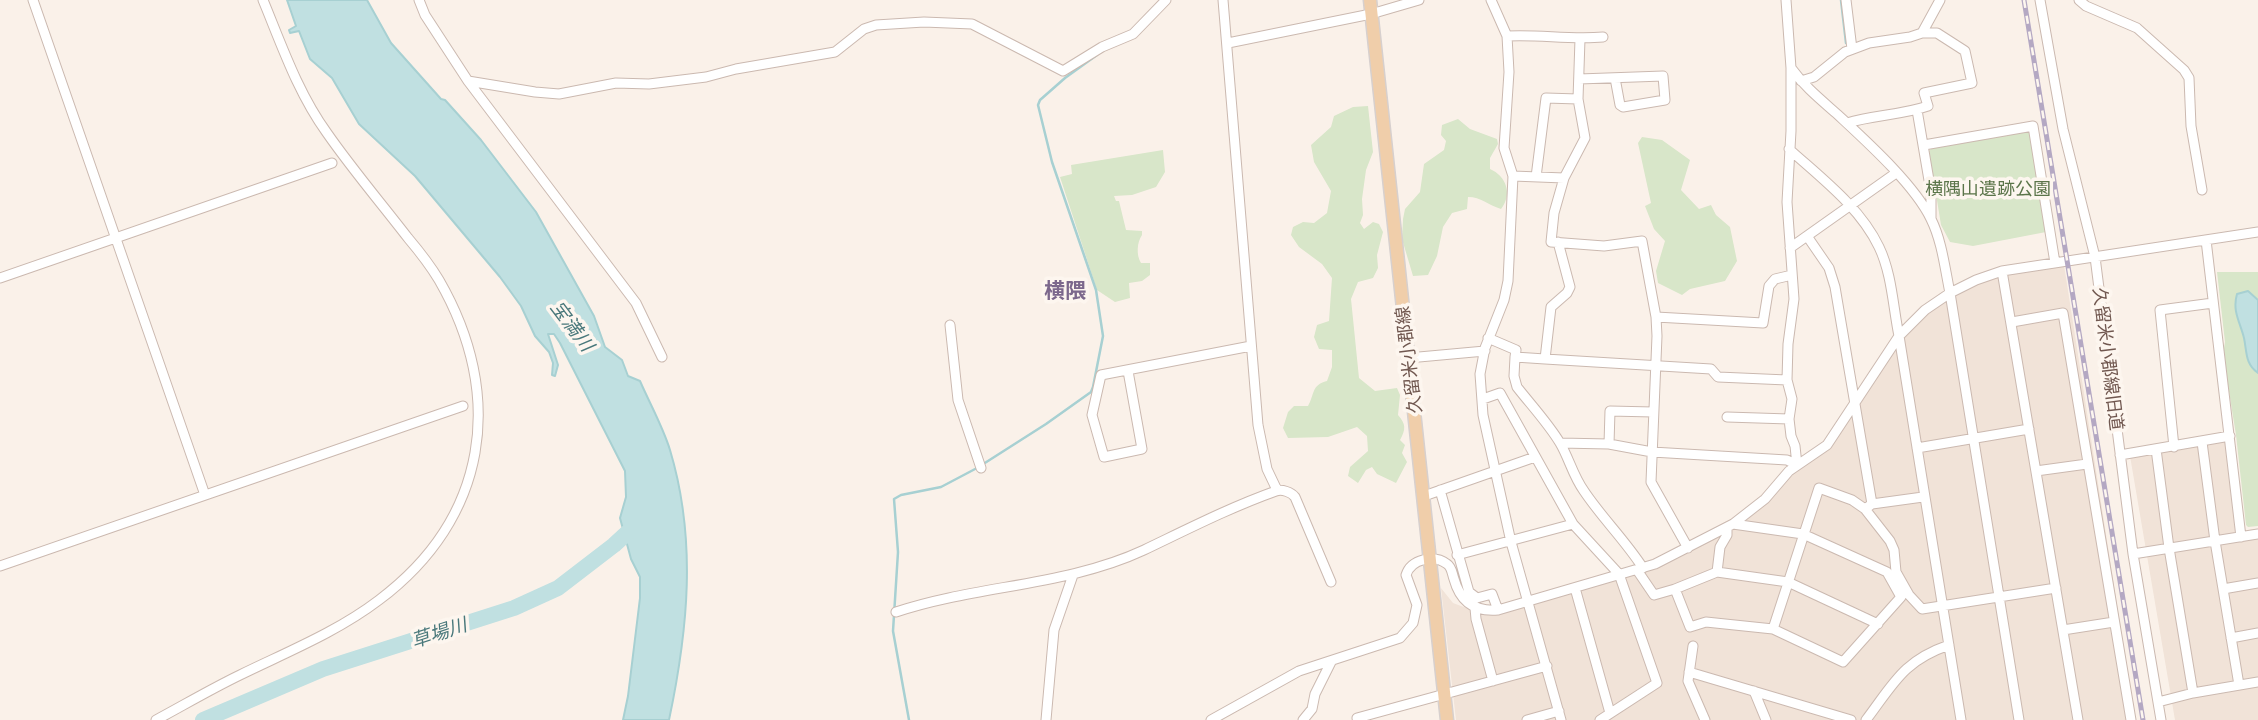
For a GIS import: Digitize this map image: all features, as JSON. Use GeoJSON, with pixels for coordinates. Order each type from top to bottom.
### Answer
{"type":"FeatureCollection","features":[{"type":"Feature","properties":{"kind":"main road","name":"久留米小郡線"},"geometry":{"type":"LineString","coordinates":[[1370,0],[1447,720]]}},
{"type":"Feature","properties":{"kind":"street"},"geometry":{"type":"LineString","coordinates":[[33,0],[205,495]]}},
{"type":"Feature","properties":{"kind":"street"},"geometry":{"type":"LineString","coordinates":[[156,720],[236,677],[300,647],[380,600],[426,555],[453,515],[464,494],[480,418],[475,370],[456,314],[439,279],[307,103],[263,0]]}},
{"type":"Feature","properties":{"kind":"street"},"geometry":{"type":"LineString","coordinates":[[419,0],[425,15],[468,81],[636,303],[662,357]]}},
{"type":"Feature","properties":{"kind":"street"},"geometry":{"type":"LineString","coordinates":[[468,81],[559,94],[616,83],[649,84],[706,77],[736,69],[835,52],[864,29],[876,25],[924,22],[972,24],[1063,71],[1102,47],[1133,34],[1166,0]]}},
{"type":"Feature","properties":{"kind":"street"},"geometry":{"type":"LineString","coordinates":[[1223,0],[1258,425],[1264,458],[1273,485],[1295,497],[1331,582]]}},
{"type":"Feature","properties":{"kind":"street"},"geometry":{"type":"LineString","coordinates":[[1228,43],[1371,14],[1419,0]]}},
{"type":"Feature","properties":{"kind":"street"},"geometry":{"type":"LineString","coordinates":[[1491,0],[1507,36],[1509,72],[1504,148],[1513,176],[1508,281],[1504,300],[1488,338],[1480,374],[1483,415],[1511,542],[1560,715],[1527,720]]}},
{"type":"Feature","properties":{"kind":"street"},"geometry":{"type":"LineString","coordinates":[[1786,0],[1791,68],[1787,202],[1794,299],[1788,344],[1787,380],[1792,399],[1789,419],[1797,465]]}},
{"type":"Feature","properties":{"kind":"street"},"geometry":{"type":"LineString","coordinates":[[1846,0],[1852,49]]}},
{"type":"Feature","properties":{"kind":"street"},"geometry":{"type":"LineString","coordinates":[[1922,33],[1940,0]]}},
{"type":"Feature","properties":{"kind":"street","name":"久留米小郡線旧道"},"geometry":{"type":"LineString","coordinates":[[2040,0],[2063,129],[2095,257],[2133,554],[2161,720]]}},
{"type":"Feature","properties":{"kind":"street"},"geometry":{"type":"LineString","coordinates":[[2079,0],[2086,6],[2137,28],[2185,70],[2189,78],[2191,126],[2202,190]]}},
{"type":"Feature","properties":{"kind":"street"},"geometry":{"type":"LineString","coordinates":[[1801,81],[1814,77],[1837,56],[1852,49],[1922,33],[1937,33],[1965,51],[1972,83],[1924,93],[1928,106],[1917,110],[1862,118],[1847,123]]}},
{"type":"Feature","properties":{"kind":"street"},"geometry":{"type":"LineString","coordinates":[[1507,36],[1580,39],[1602,37]]}},
{"type":"Feature","properties":{"kind":"street"},"geometry":{"type":"LineString","coordinates":[[1580,39],[1578,99],[1585,138],[1564,178],[1551,242],[1604,246],[1642,241],[1657,317],[1651,482],[1688,548]]}},
{"type":"Feature","properties":{"kind":"street"},"geometry":{"type":"LineString","coordinates":[[1791,68],[1801,81],[1896,173],[1915,194],[1931,219],[1950,293],[2019,720]]}},
{"type":"Feature","properties":{"kind":"street"},"geometry":{"type":"LineString","coordinates":[[1579,79],[1663,76],[1665,100],[1623,107],[1620,105],[1615,78]]}},
{"type":"Feature","properties":{"kind":"street"},"geometry":{"type":"LineString","coordinates":[[1536,177],[1546,98],[1578,99]]}},
{"type":"Feature","properties":{"kind":"street"},"geometry":{"type":"LineString","coordinates":[[1917,110],[1931,192],[1931,219]]}},
{"type":"Feature","properties":{"kind":"street"},"geometry":{"type":"LineString","coordinates":[[1924,145],[2032,126],[2054,263]]}},
{"type":"Feature","properties":{"kind":"street"},"geometry":{"type":"LineString","coordinates":[[1789,149],[1851,205],[1880,248],[1899,336],[1961,720]]}},
{"type":"Feature","properties":{"kind":"street"},"geometry":{"type":"LineString","coordinates":[[0,278],[332,163]]}},
{"type":"Feature","properties":{"kind":"street"},"geometry":{"type":"LineString","coordinates":[[1790,248],[1896,173]]}},
{"type":"Feature","properties":{"kind":"street"},"geometry":{"type":"LineString","coordinates":[[1513,176],[1564,178]]}},
{"type":"Feature","properties":{"kind":"street"},"geometry":{"type":"LineString","coordinates":[[1211,720],[1299,671],[1389,643],[1407,631],[1413,622],[1417,605],[1406,575],[1407,569],[1416,561],[1430,560],[1449,565],[1459,594],[1475,608],[1498,610],[1640,569],[1730,526],[1765,499],[1797,465],[1827,445],[1899,336],[1925,310],[1976,279],[2002,271],[2258,232]]}},
{"type":"Feature","properties":{"kind":"street"},"geometry":{"type":"LineString","coordinates":[[1807,236],[1826,261],[1835,286],[1869,507],[1890,541],[1894,550],[1896,572],[1909,595],[1922,609],[2056,587]]}},
{"type":"Feature","properties":{"kind":"street"},"geometry":{"type":"LineString","coordinates":[[2206,240],[2241,537]]}},
{"type":"Feature","properties":{"kind":"street"},"geometry":{"type":"LineString","coordinates":[[1545,359],[1551,307],[1570,287],[1558,242]]}},
{"type":"Feature","properties":{"kind":"street"},"geometry":{"type":"LineString","coordinates":[[2002,271],[2078,720]]}},
{"type":"Feature","properties":{"kind":"street"},"geometry":{"type":"LineString","coordinates":[[1657,317],[1763,323],[1769,286],[1775,279],[1792,275]]}},
{"type":"Feature","properties":{"kind":"street"},"geometry":{"type":"LineString","coordinates":[[2174,447],[2160,310],[2213,303]]}},
{"type":"Feature","properties":{"kind":"street"},"geometry":{"type":"LineString","coordinates":[[2012,322],[2063,313],[2131,720]]}},
{"type":"Feature","properties":{"kind":"street"},"geometry":{"type":"LineString","coordinates":[[950,325],[958,400],[981,468]]}},
{"type":"Feature","properties":{"kind":"street"},"geometry":{"type":"LineString","coordinates":[[1488,338],[1516,350],[1515,382],[1560,443],[1576,479],[1602,518],[1627,544],[1654,595],[1717,572],[1788,582],[1878,624]]}},
{"type":"Feature","properties":{"kind":"street"},"geometry":{"type":"LineString","coordinates":[[1128,371],[1142,449],[1104,457],[1092,415],[1101,375],[1251,346]]}},
{"type":"Feature","properties":{"kind":"street"},"geometry":{"type":"LineString","coordinates":[[1408,358],[1485,351]]}},
{"type":"Feature","properties":{"kind":"street"},"geometry":{"type":"LineString","coordinates":[[1515,357],[1711,369],[1718,377],[1787,380]]}},
{"type":"Feature","properties":{"kind":"street"},"geometry":{"type":"LineString","coordinates":[[1483,399],[1500,393],[1573,524],[1619,575],[1657,683],[1600,720]]}},
{"type":"Feature","properties":{"kind":"street"},"geometry":{"type":"LineString","coordinates":[[0,566],[463,406]]}},
{"type":"Feature","properties":{"kind":"street"},"geometry":{"type":"LineString","coordinates":[[1609,444],[1610,411],[1653,412]]}},
{"type":"Feature","properties":{"kind":"street"},"geometry":{"type":"LineString","coordinates":[[1727,417],[1789,419]]}},
{"type":"Feature","properties":{"kind":"street"},"geometry":{"type":"LineString","coordinates":[[1917,448],[2029,429]]}},
{"type":"Feature","properties":{"kind":"street"},"geometry":{"type":"LineString","coordinates":[[2120,455],[2230,436]]}},
{"type":"Feature","properties":{"kind":"street"},"geometry":{"type":"LineString","coordinates":[[2202,442],[2239,685]]}},
{"type":"Feature","properties":{"kind":"street"},"geometry":{"type":"LineString","coordinates":[[1560,443],[1609,444],[1651,452],[1787,460],[1797,465]]}},
{"type":"Feature","properties":{"kind":"street"},"geometry":{"type":"LineString","coordinates":[[2156,449],[2193,693]]}},
{"type":"Feature","properties":{"kind":"street"},"geometry":{"type":"LineString","coordinates":[[1424,496],[1535,457]]}},
{"type":"Feature","properties":{"kind":"street"},"geometry":{"type":"LineString","coordinates":[[2036,471],[2087,464]]}},
{"type":"Feature","properties":{"kind":"street"},"geometry":{"type":"LineString","coordinates":[[1773,629],[1819,488],[1869,507],[1923,496]]}},
{"type":"Feature","properties":{"kind":"street"},"geometry":{"type":"LineString","coordinates":[[896,612],[961,594],[1073,575],[1142,551],[1229,509],[1278,490]]}},
{"type":"Feature","properties":{"kind":"street"},"geometry":{"type":"LineString","coordinates":[[1440,490],[1469,592],[1477,598],[1492,594],[1498,610]]}},
{"type":"Feature","properties":{"kind":"street"},"geometry":{"type":"LineString","coordinates":[[1457,555],[1573,524]]}},
{"type":"Feature","properties":{"kind":"street"},"geometry":{"type":"LineString","coordinates":[[1675,589],[1689,627],[1706,622],[1773,629],[1843,662],[1902,597],[1887,572],[1803,534],[1730,526]]}},
{"type":"Feature","properties":{"kind":"street"},"geometry":{"type":"LineString","coordinates":[[1717,572],[1720,547],[1730,526]]}},
{"type":"Feature","properties":{"kind":"street"},"geometry":{"type":"LineString","coordinates":[[2133,554],[2258,534]]}},
{"type":"Feature","properties":{"kind":"street"},"geometry":{"type":"LineString","coordinates":[[1046,720],[1055,630],[1073,575]]}},
{"type":"Feature","properties":{"kind":"street"},"geometry":{"type":"LineString","coordinates":[[2224,589],[2258,583]]}},
{"type":"Feature","properties":{"kind":"street"},"geometry":{"type":"LineString","coordinates":[[1575,588],[1610,713]]}},
{"type":"Feature","properties":{"kind":"street"},"geometry":{"type":"LineString","coordinates":[[1475,608],[1493,681]]}},
{"type":"Feature","properties":{"kind":"street"},"geometry":{"type":"LineString","coordinates":[[2063,629],[2114,622]]}},
{"type":"Feature","properties":{"kind":"street"},"geometry":{"type":"LineString","coordinates":[[2231,638],[2258,633]]}},
{"type":"Feature","properties":{"kind":"street"},"geometry":{"type":"LineString","coordinates":[[1866,720],[1907,667],[1930,652],[1949,645]]}},
{"type":"Feature","properties":{"kind":"street"},"geometry":{"type":"LineString","coordinates":[[1693,646],[1688,681],[1705,720]]}},
{"type":"Feature","properties":{"kind":"street"},"geometry":{"type":"LineString","coordinates":[[1303,720],[1312,709],[1315,694],[1331,662]]}},
{"type":"Feature","properties":{"kind":"street"},"geometry":{"type":"LineString","coordinates":[[1357,718],[1376,717],[1445,694],[1547,666]]}},
{"type":"Feature","properties":{"kind":"street"},"geometry":{"type":"LineString","coordinates":[[1689,672],[1851,720]]}},
{"type":"Feature","properties":{"kind":"street"},"geometry":{"type":"LineString","coordinates":[[2158,702],[2258,682]]}},
{"type":"Feature","properties":{"kind":"street"},"geometry":{"type":"LineString","coordinates":[[1754,691],[1766,720]]}},
{"type":"Feature","properties":{"kind":"shaded area"},"geometry":{"type":"Polygon","coordinates":[[[2064,265],[2135,720],[1456,720],[1441,588],[1453,603],[1485,615],[1503,613],[1676,559],[1767,502],[1799,466],[1827,450],[1901,337],[1942,299],[1997,274],[2064,265]]]}},
{"type":"Feature","properties":{"kind":"shaded area"},"geometry":{"type":"Polygon","coordinates":[[[2234,437],[2245,532],[2258,530],[2258,720],[2175,720],[2130,456],[2234,437]]]}},
{"type":"Feature","properties":{"kind":"green space"},"geometry":{"type":"Polygon","coordinates":[[[1368,106],[1373,152],[1366,170],[1360,223],[1364,229],[1373,222],[1379,224],[1383,232],[1377,255],[1378,268],[1373,278],[1358,282],[1351,299],[1359,378],[1375,391],[1397,388],[1400,395],[1398,415],[1404,427],[1400,440],[1405,445],[1402,453],[1407,462],[1396,483],[1377,474],[1372,467],[1366,470],[1358,483],[1348,476],[1350,467],[1368,451],[1367,436],[1357,427],[1328,437],[1288,438],[1283,428],[1288,412],[1294,406],[1308,406],[1316,388],[1327,381],[1332,367],[1332,350],[1319,349],[1314,337],[1317,325],[1329,321],[1332,278],[1322,264],[1299,247],[1291,235],[1293,227],[1303,222],[1314,223],[1327,213],[1331,191],[1314,162],[1311,145],[1331,127],[1334,116],[1353,107],[1368,106]]]}},
{"type":"Feature","properties":{"kind":"green space"},"geometry":{"type":"Polygon","coordinates":[[[1458,119],[1470,129],[1497,139],[1498,144],[1490,158],[1490,169],[1504,181],[1507,197],[1501,209],[1477,198],[1468,197],[1467,209],[1452,213],[1443,227],[1437,256],[1428,275],[1413,276],[1402,239],[1405,209],[1420,192],[1424,164],[1444,150],[1446,141],[1441,135],[1442,125],[1458,119]]]}},
{"type":"Feature","properties":{"kind":"green space","name":"横隅山遺跡公園"},"geometry":{"type":"Polygon","coordinates":[[[2026,131],[2030,134],[2046,232],[1973,246],[1950,242],[1941,225],[1929,151],[1933,147],[2026,131]]]}},
{"type":"Feature","properties":{"kind":"green space"},"geometry":{"type":"Polygon","coordinates":[[[1642,137],[1662,140],[1690,160],[1681,190],[1699,209],[1711,205],[1716,215],[1730,227],[1737,261],[1725,281],[1690,289],[1682,295],[1658,283],[1656,271],[1665,241],[1654,229],[1645,206],[1651,203],[1638,143],[1642,137]]]}},
{"type":"Feature","properties":{"kind":"green space"},"geometry":{"type":"Polygon","coordinates":[[[1163,150],[1165,172],[1156,187],[1132,195],[1114,196],[1116,201],[1119,201],[1126,230],[1142,231],[1138,256],[1141,263],[1150,263],[1150,275],[1142,281],[1129,283],[1130,298],[1115,302],[1097,290],[1060,177],[1072,174],[1071,165],[1163,150]]]}},
{"type":"Feature","properties":{"kind":"green space"},"geometry":{"type":"Polygon","coordinates":[[[2217,272],[2258,272],[2258,526],[2246,525],[2223,354],[2225,342],[2217,272]]]}},
{"type":"Feature","properties":{"kind":"water","name":"宝満川"},"geometry":{"type":"Polygon","coordinates":[[[287,0],[367,0],[391,43],[481,140],[536,212],[594,316],[605,347],[622,360],[628,376],[640,381],[670,450],[684,518],[687,551],[685,619],[669,720],[623,720],[640,598],[640,577],[631,559],[620,518],[626,497],[625,471],[560,343],[554,334],[548,334],[558,365],[555,376],[552,375],[553,363],[549,352],[535,336],[521,306],[500,277],[415,176],[359,124],[332,78],[310,59],[299,31],[290,33],[289,30],[296,26],[287,0]]]}},
{"type":"Feature","properties":{"kind":"water"},"geometry":{"type":"Polygon","coordinates":[[[2248,291],[2258,300],[2258,373],[2249,362],[2236,311],[2237,294],[2248,291]]]}},
{"type":"Feature","properties":{"kind":"waterway"},"geometry":{"type":"LineString","coordinates":[[1841,0],[1846,43]]}},
{"type":"Feature","properties":{"kind":"waterway"},"geometry":{"type":"LineString","coordinates":[[909,720],[893,631],[898,552],[894,499],[901,495],[941,487],[977,468],[1046,424],[1091,392],[1093,387],[1103,336],[1096,290],[1052,162],[1038,105],[1040,100],[1065,78],[1097,55]]}},
{"type":"Feature","properties":{"kind":"waterway","name":"草場川"},"geometry":{"type":"LineString","coordinates":[[203,720],[323,669],[514,608],[558,588],[639,522]]}},
{"type":"Feature","properties":{"kind":"railway"},"geometry":{"type":"LineString","coordinates":[[2024,0],[2143,720]]}},
{"type":"Feature","properties":{"kind":"district","name":"横隈"},"geometry":{"type":"Point","coordinates":[1065,291]}}]}
